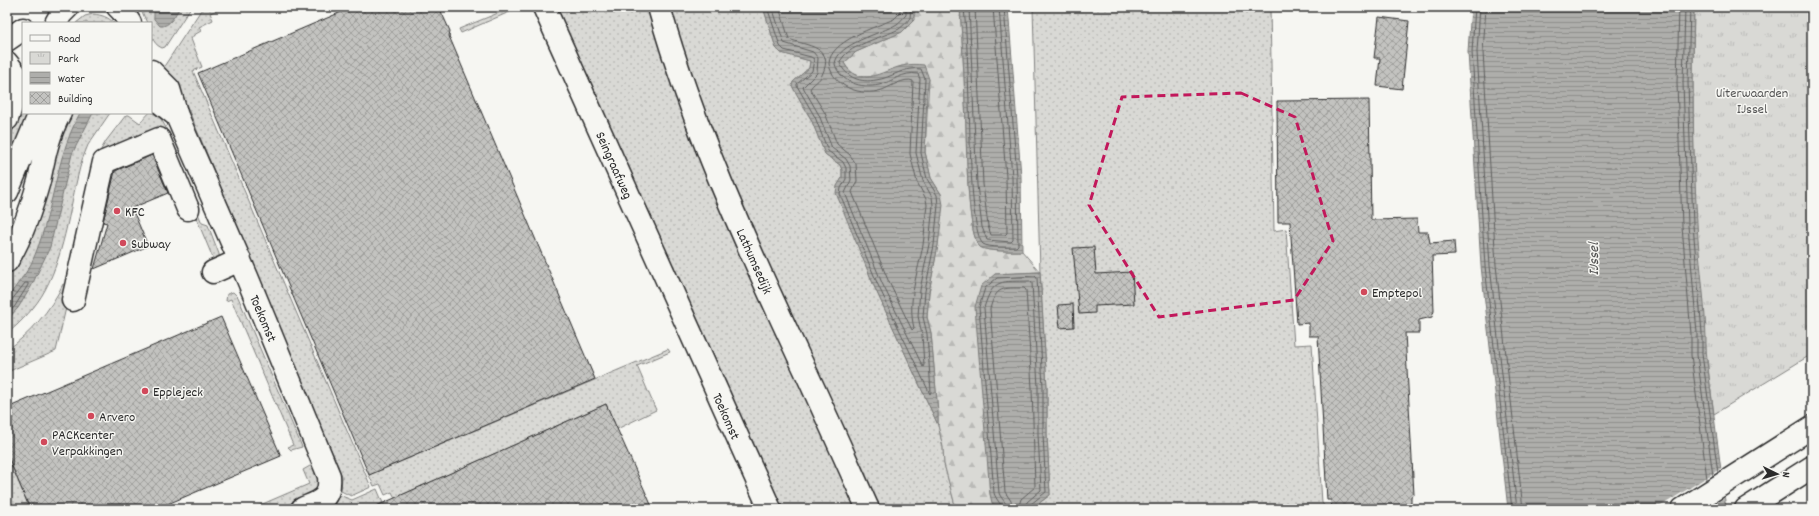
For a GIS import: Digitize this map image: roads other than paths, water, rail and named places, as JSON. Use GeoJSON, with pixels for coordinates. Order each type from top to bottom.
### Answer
{"type":"FeatureCollection","features":[{"type":"Feature","properties":{"kind":"main road","name":"Seingraafweg"},"geometry":{"type":"LineString","coordinates":[[544,7],[685,323]]}},
{"type":"Feature","properties":{"kind":"main road","name":"Lathumsedijk"},"geometry":{"type":"LineString","coordinates":[[660,7],[670,45],[706,148],[747,245],[868,509]]}},
{"type":"Feature","properties":{"kind":"main road"},"geometry":{"type":"LineString","coordinates":[[7,40],[22,29]]}},
{"type":"Feature","properties":{"kind":"main road"},"geometry":{"type":"LineString","coordinates":[[7,63],[18,77],[19,84],[7,119]]}},
{"type":"Feature","properties":{"kind":"main road","name":"Toekomst"},"geometry":{"type":"LineString","coordinates":[[152,72],[169,89],[177,116],[240,260],[329,476],[330,487],[323,499],[302,509]]}},
{"type":"Feature","properties":{"kind":"main road","name":"Toekomst"},"geometry":{"type":"LineString","coordinates":[[152,96],[177,116]]}},
{"type":"Feature","properties":{"kind":"main road"},"geometry":{"type":"LineString","coordinates":[[7,192],[40,114]]}},
{"type":"Feature","properties":{"kind":"main road"},"geometry":{"type":"LineString","coordinates":[[7,261],[12,253],[30,208],[52,127],[59,114]]}},
{"type":"Feature","properties":{"kind":"main road"},"geometry":{"type":"LineString","coordinates":[[73,300],[104,162],[159,139],[188,209]]}},
{"type":"Feature","properties":{"kind":"main road"},"geometry":{"type":"LineString","coordinates":[[213,272],[240,260]]}},
{"type":"Feature","properties":{"kind":"main road","name":"Toekomst"},"geometry":{"type":"LineString","coordinates":[[685,323],[770,509]]}},
{"type":"Feature","properties":{"kind":"main road"},"geometry":{"type":"LineString","coordinates":[[1683,509],[1812,427]]}},
{"type":"Feature","properties":{"kind":"main road"},"geometry":{"type":"LineString","coordinates":[[1746,509],[1812,467]]}},
{"type":"Feature","properties":{"kind":"water"},"geometry":{"type":"Polygon","coordinates":[[[154,7],[180,7],[167,25],[160,26],[154,19],[154,7]]]}},
{"type":"Feature","properties":{"kind":"water"},"geometry":{"type":"Polygon","coordinates":[[[763,7],[914,7],[914,20],[902,32],[856,52],[844,63],[856,76],[863,77],[878,74],[905,65],[924,65],[929,79],[927,90],[925,152],[931,178],[941,194],[943,205],[938,245],[929,292],[927,317],[931,333],[938,425],[874,286],[836,193],[837,186],[842,178],[842,170],[840,165],[825,154],[811,119],[792,86],[793,82],[809,68],[810,61],[781,53],[776,48],[763,7]]]}},
{"type":"Feature","properties":{"kind":"water"},"geometry":{"type":"Polygon","coordinates":[[[960,7],[1008,7],[1021,176],[1022,251],[983,249],[980,247],[975,238],[969,201],[960,7]]]}},
{"type":"Feature","properties":{"kind":"water","name":"IJssel"},"geometry":{"type":"Polygon","coordinates":[[[1471,7],[1694,7],[1693,115],[1698,239],[1705,321],[1706,354],[1726,509],[1508,509],[1481,266],[1468,52],[1471,7]]]}},
{"type":"Feature","properties":{"kind":"water"},"geometry":{"type":"Polygon","coordinates":[[[80,114],[92,114],[72,154],[50,247],[31,287],[18,308],[7,320],[7,301],[31,264],[39,245],[59,169],[71,131],[80,114]]]}},
{"type":"Feature","properties":{"kind":"water"},"geometry":{"type":"Polygon","coordinates":[[[1040,272],[1047,387],[1047,434],[1050,495],[1031,509],[1000,509],[992,503],[990,494],[975,307],[981,286],[995,274],[1040,272]]]}},
{"type":"Feature","properties":{"kind":"waterway"},"geometry":{"type":"LineString","coordinates":[[7,141],[13,122]]}},
{"type":"Feature","properties":{"kind":"place","name":"KFC"},"geometry":{"type":"Point","coordinates":[117,211]}},
{"type":"Feature","properties":{"kind":"place","name":"Subway"},"geometry":{"type":"Point","coordinates":[123,243]}},
{"type":"Feature","properties":{"kind":"place","name":"Emptepol"},"geometry":{"type":"Point","coordinates":[1364,292]}},
{"type":"Feature","properties":{"kind":"place","name":"Epplejeck"},"geometry":{"type":"Point","coordinates":[145,391]}},
{"type":"Feature","properties":{"kind":"place","name":"Arvero"},"geometry":{"type":"Point","coordinates":[91,416]}},
{"type":"Feature","properties":{"kind":"place","name":"PACKcenter Verpakkingen"},"geometry":{"type":"Point","coordinates":[44,442]}},
{"type":"Feature","properties":{"kind":"park label","name":"Uiterwaarden IJssel"},"geometry":{"type":"Point","coordinates":[1752,100]}}]}
